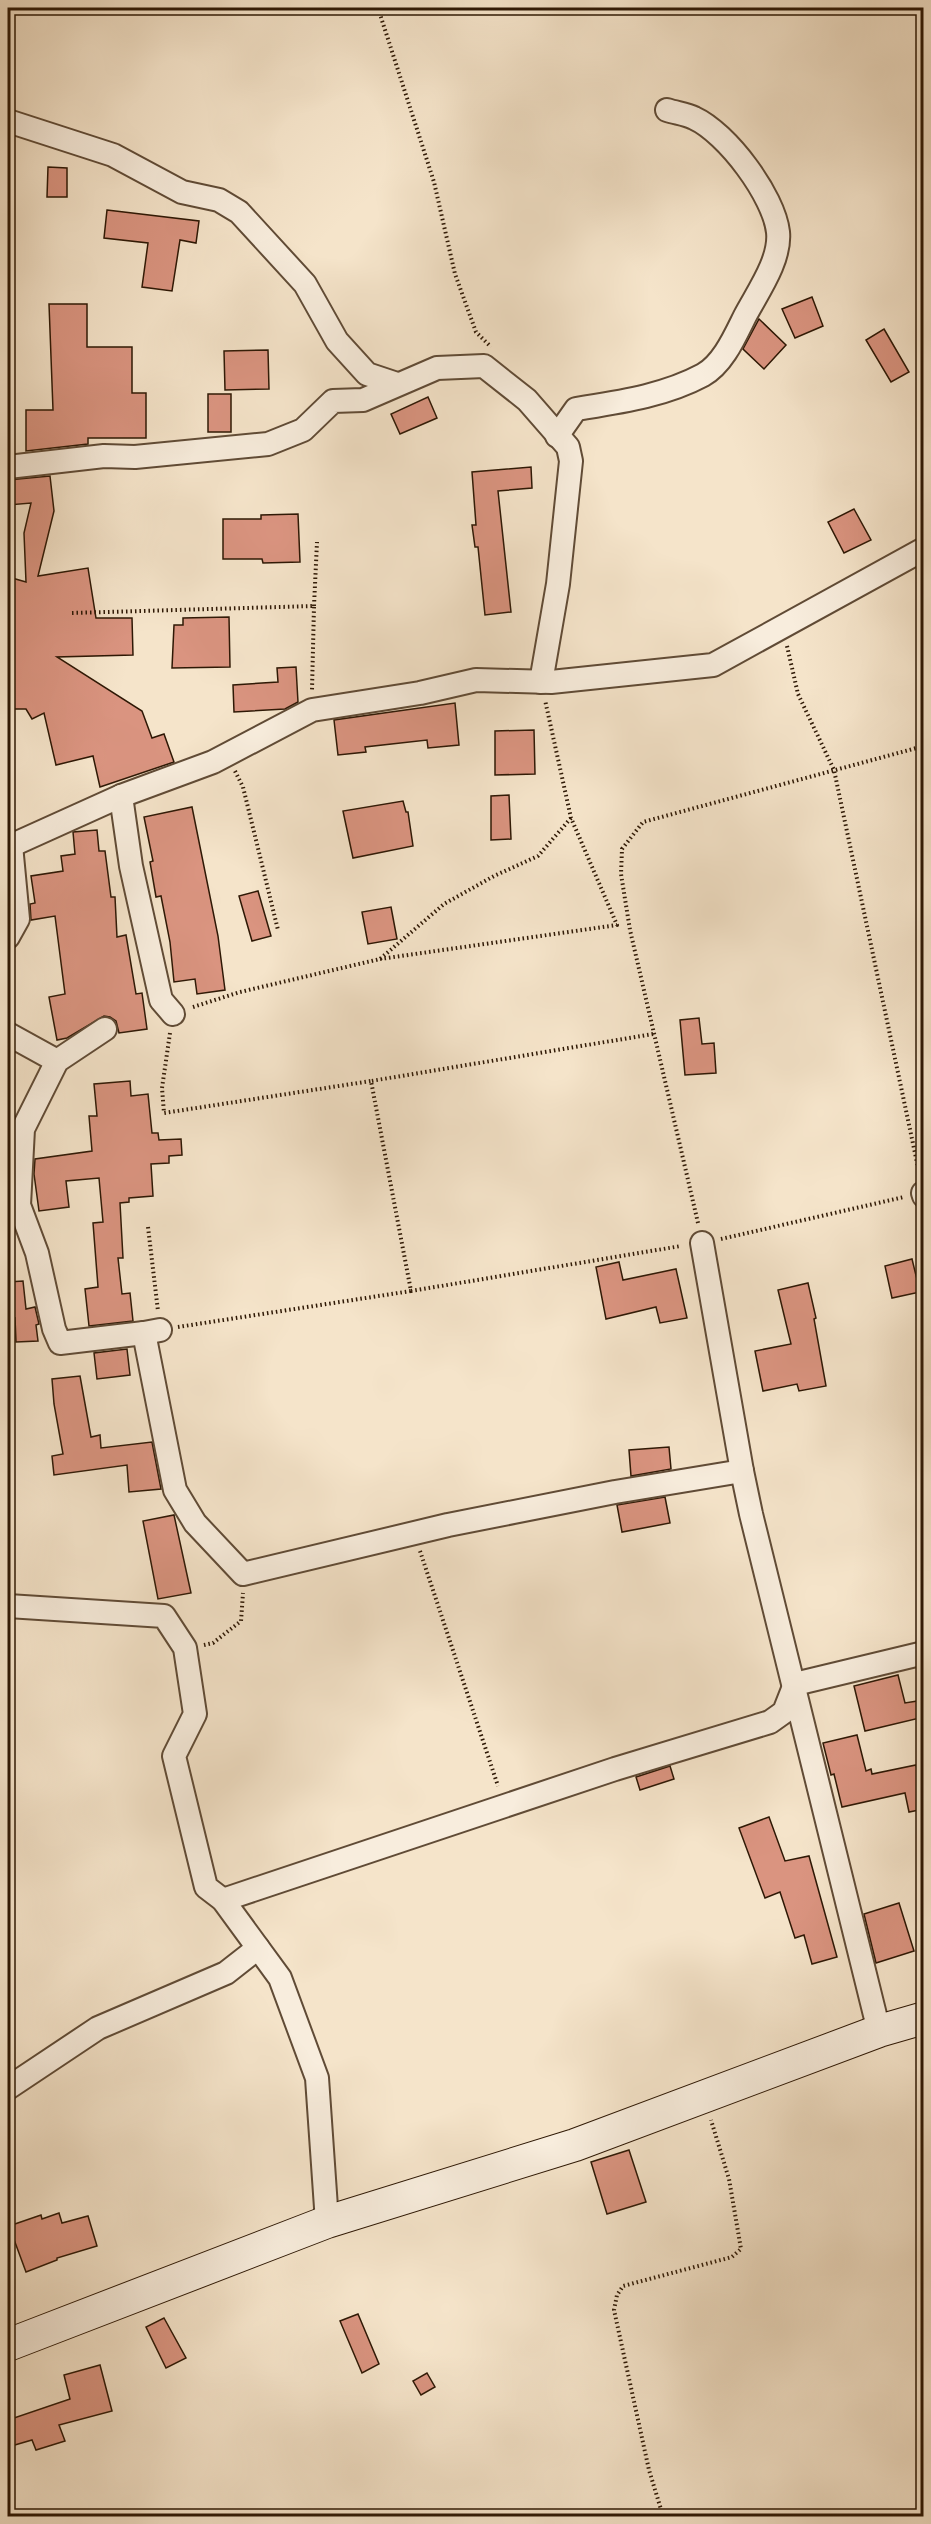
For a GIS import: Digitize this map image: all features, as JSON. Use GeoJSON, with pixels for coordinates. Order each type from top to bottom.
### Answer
{"type":"FeatureCollection","features":[{"type":"Feature","properties":{"kind":"street"},"geometry":{"type":"LineString","coordinates":[[557,436],[576,409],[639,400],[705,374],[725,352],[772,267],[778,233],[770,208],[752,173],[725,140],[694,118],[667,111]]}},
{"type":"Feature","properties":{"kind":"street"},"geometry":{"type":"LineString","coordinates":[[8,121],[113,155],[182,192],[219,200],[239,212],[305,284],[337,341],[367,374],[398,384]]}},
{"type":"Feature","properties":{"kind":"street"},"geometry":{"type":"LineString","coordinates":[[8,467],[104,456],[135,457],[268,444],[303,430],[333,401],[363,400],[437,368],[484,366],[527,400],[568,447],[571,461],[558,584],[541,682]]}},
{"type":"Feature","properties":{"kind":"street"},"geometry":{"type":"LineString","coordinates":[[8,937],[18,920],[9,846],[121,796],[213,762],[312,710],[420,693],[476,680],[541,682],[713,665],[782,625],[924,549]]}},
{"type":"Feature","properties":{"kind":"street"},"geometry":{"type":"LineString","coordinates":[[121,796],[131,866],[161,1000],[173,1014]]}},
{"type":"Feature","properties":{"kind":"street"},"geometry":{"type":"LineString","coordinates":[[105,1029],[57,1061],[23,1129],[19,1205],[37,1253],[56,1338],[60,1343],[152,1331],[175,1490],[195,1523],[243,1574],[415,1533],[615,1492],[742,1471]]}},
{"type":"Feature","properties":{"kind":"street"},"geometry":{"type":"LineString","coordinates":[[8,1034],[57,1061]]}},
{"type":"Feature","properties":{"kind":"street"},"geometry":{"type":"LineString","coordinates":[[702,1243],[742,1471],[879,2031]]}},
{"type":"Feature","properties":{"kind":"street"},"geometry":{"type":"LineString","coordinates":[[8,1606],[164,1616],[185,1648],[195,1714],[174,1756],[206,1887],[223,1900],[280,1978],[317,2078],[327,2222]]}},
{"type":"Feature","properties":{"kind":"street"},"geometry":{"type":"LineString","coordinates":[[795,1684],[924,1653]]}},
{"type":"Feature","properties":{"kind":"street"},"geometry":{"type":"LineString","coordinates":[[223,1900],[508,1805],[770,1722],[784,1712],[795,1684]]}},
{"type":"Feature","properties":{"kind":"street"},"geometry":{"type":"LineString","coordinates":[[8,2088],[98,2028],[226,1973],[258,1948]]}},
{"type":"Feature","properties":{"kind":"street"},"geometry":{"type":"LineString","coordinates":[[8,2345],[327,2222],[575,2145],[879,2031],[924,2018]]}},
{"type":"Feature","properties":{"kind":"path"},"geometry":{"type":"LineString","coordinates":[[378,8],[434,182],[455,274],[476,332],[499,354]]}},
{"type":"Feature","properties":{"kind":"path"},"geometry":{"type":"LineString","coordinates":[[312,710],[317,542]]}},
{"type":"Feature","properties":{"kind":"path"},"geometry":{"type":"LineString","coordinates":[[72,613],[314,606]]}},
{"type":"Feature","properties":{"kind":"path"},"geometry":{"type":"LineString","coordinates":[[148,1227],[152,1331],[702,1243],[923,1195],[834,770],[798,694],[782,625]]}},
{"type":"Feature","properties":{"kind":"path"},"geometry":{"type":"LineString","coordinates":[[541,682],[571,818],[617,925],[380,959],[240,992],[173,1014],[162,1088],[164,1113],[653,1034]]}},
{"type":"Feature","properties":{"kind":"path"},"geometry":{"type":"LineString","coordinates":[[702,1243],[630,930],[621,874],[622,849],[643,822],[924,746]]}},
{"type":"Feature","properties":{"kind":"path"},"geometry":{"type":"LineString","coordinates":[[227,754],[243,788],[278,930]]}},
{"type":"Feature","properties":{"kind":"path"},"geometry":{"type":"LineString","coordinates":[[380,959],[444,904],[494,876],[538,856],[571,818]]}},
{"type":"Feature","properties":{"kind":"path"},"geometry":{"type":"LineString","coordinates":[[371,1081],[411,1291]]}},
{"type":"Feature","properties":{"kind":"path"},"geometry":{"type":"LineString","coordinates":[[415,1533],[434,1598],[500,1793],[508,1805]]}},
{"type":"Feature","properties":{"kind":"path"},"geometry":{"type":"LineString","coordinates":[[185,1648],[213,1643],[242,1621],[243,1574]]}},
{"type":"Feature","properties":{"kind":"path"},"geometry":{"type":"LineString","coordinates":[[663,2517],[649,2470],[614,2310],[617,2295],[623,2286],[732,2257],[741,2249],[729,2179],[704,2097]]}},
{"type":"Feature","properties":{"kind":"building"},"geometry":{"type":"Polygon","coordinates":[[[48,167],[67,168],[67,197],[47,197],[48,167]]]}},
{"type":"Feature","properties":{"kind":"building"},"geometry":{"type":"Polygon","coordinates":[[[107,210],[199,221],[196,243],[180,240],[172,291],[142,287],[148,243],[104,238],[107,210]]]}},
{"type":"Feature","properties":{"kind":"building"},"geometry":{"type":"Polygon","coordinates":[[[812,297],[823,326],[795,338],[782,309],[812,297]]]}},
{"type":"Feature","properties":{"kind":"building"},"geometry":{"type":"Polygon","coordinates":[[[49,304],[87,304],[87,347],[132,347],[132,393],[146,393],[146,438],[88,438],[88,444],[26,451],[26,410],[53,410],[49,304]]]}},
{"type":"Feature","properties":{"kind":"building"},"geometry":{"type":"Polygon","coordinates":[[[759,319],[786,345],[764,369],[743,349],[759,319]]]}},
{"type":"Feature","properties":{"kind":"building"},"geometry":{"type":"Polygon","coordinates":[[[884,329],[909,372],[891,382],[866,340],[884,329]]]}},
{"type":"Feature","properties":{"kind":"building"},"geometry":{"type":"Polygon","coordinates":[[[268,350],[269,389],[225,390],[224,351],[268,350]]]}},
{"type":"Feature","properties":{"kind":"building"},"geometry":{"type":"Polygon","coordinates":[[[208,394],[231,394],[231,432],[208,432],[208,394]]]}},
{"type":"Feature","properties":{"kind":"building"},"geometry":{"type":"Polygon","coordinates":[[[428,397],[437,418],[400,434],[391,414],[428,397]]]}},
{"type":"Feature","properties":{"kind":"building"},"geometry":{"type":"Polygon","coordinates":[[[531,467],[532,488],[498,491],[511,612],[485,615],[478,547],[475,547],[472,525],[476,525],[472,472],[531,467]]]}},
{"type":"Feature","properties":{"kind":"building"},"geometry":{"type":"Polygon","coordinates":[[[50,476],[54,511],[38,576],[88,568],[96,618],[132,618],[133,655],[57,657],[142,711],[152,738],[164,734],[174,762],[100,787],[93,756],[56,765],[44,713],[32,719],[26,709],[8,709],[8,690],[14,689],[8,650],[8,592],[12,578],[26,582],[24,533],[31,503],[8,505],[8,480],[50,476]]]}},
{"type":"Feature","properties":{"kind":"building"},"geometry":{"type":"Polygon","coordinates":[[[854,509],[871,540],[844,553],[828,522],[854,509]]]}},
{"type":"Feature","properties":{"kind":"building"},"geometry":{"type":"Polygon","coordinates":[[[298,514],[300,562],[263,563],[262,559],[223,559],[223,519],[261,519],[261,515],[298,514]]]}},
{"type":"Feature","properties":{"kind":"building"},"geometry":{"type":"Polygon","coordinates":[[[229,617],[230,667],[172,668],[174,625],[183,625],[183,618],[229,617]]]}},
{"type":"Feature","properties":{"kind":"building"},"geometry":{"type":"Polygon","coordinates":[[[296,667],[298,702],[285,709],[234,712],[233,685],[278,682],[277,668],[296,667]]]}},
{"type":"Feature","properties":{"kind":"building"},"geometry":{"type":"Polygon","coordinates":[[[455,703],[459,745],[428,748],[427,740],[365,747],[366,752],[338,755],[334,720],[455,703]]]}},
{"type":"Feature","properties":{"kind":"building"},"geometry":{"type":"Polygon","coordinates":[[[534,730],[535,774],[495,775],[495,731],[534,730]]]}},
{"type":"Feature","properties":{"kind":"building"},"geometry":{"type":"Polygon","coordinates":[[[509,795],[511,839],[491,840],[491,796],[509,795]]]}},
{"type":"Feature","properties":{"kind":"building"},"geometry":{"type":"Polygon","coordinates":[[[403,801],[406,812],[408,812],[413,846],[353,858],[343,811],[403,801]]]}},
{"type":"Feature","properties":{"kind":"building"},"geometry":{"type":"Polygon","coordinates":[[[192,807],[218,936],[225,990],[197,994],[195,979],[174,982],[170,942],[161,896],[156,897],[150,862],[153,861],[144,817],[192,807]]]}},
{"type":"Feature","properties":{"kind":"building"},"geometry":{"type":"Polygon","coordinates":[[[97,830],[99,851],[105,851],[111,897],[115,897],[117,937],[126,935],[136,994],[142,993],[147,1029],[119,1033],[116,1021],[104,1016],[67,1038],[57,1040],[49,997],[65,994],[55,916],[31,920],[30,904],[35,903],[31,876],[63,871],[61,856],[75,854],[73,832],[97,830]]]}},
{"type":"Feature","properties":{"kind":"building"},"geometry":{"type":"Polygon","coordinates":[[[258,891],[271,936],[252,941],[239,896],[258,891]]]}},
{"type":"Feature","properties":{"kind":"building"},"geometry":{"type":"Polygon","coordinates":[[[391,907],[397,939],[368,944],[362,912],[391,907]]]}},
{"type":"Feature","properties":{"kind":"building"},"geometry":{"type":"Polygon","coordinates":[[[699,1018],[702,1044],[714,1043],[716,1073],[685,1075],[680,1020],[699,1018]]]}},
{"type":"Feature","properties":{"kind":"building"},"geometry":{"type":"Polygon","coordinates":[[[130,1081],[131,1096],[148,1094],[152,1133],[158,1133],[159,1140],[181,1139],[182,1155],[169,1156],[169,1163],[151,1164],[153,1196],[129,1198],[129,1202],[120,1203],[123,1258],[118,1258],[122,1294],[130,1293],[133,1321],[89,1326],[85,1289],[98,1287],[93,1223],[103,1222],[99,1178],[66,1181],[69,1207],[39,1211],[34,1174],[35,1159],[92,1151],[89,1116],[97,1116],[94,1084],[130,1081]]]}},
{"type":"Feature","properties":{"kind":"building"},"geometry":{"type":"Polygon","coordinates":[[[912,1259],[920,1292],[892,1298],[885,1266],[912,1259]]]}},
{"type":"Feature","properties":{"kind":"building"},"geometry":{"type":"Polygon","coordinates":[[[619,1262],[623,1280],[676,1269],[687,1318],[660,1323],[656,1307],[606,1319],[596,1267],[619,1262]]]}},
{"type":"Feature","properties":{"kind":"building"},"geometry":{"type":"Polygon","coordinates":[[[23,1281],[26,1309],[35,1307],[39,1324],[36,1325],[38,1341],[16,1342],[15,1318],[11,1319],[8,1282],[23,1281]]]}},
{"type":"Feature","properties":{"kind":"building"},"geometry":{"type":"Polygon","coordinates":[[[808,1283],[816,1318],[814,1319],[826,1386],[799,1391],[797,1384],[763,1391],[755,1351],[791,1344],[778,1290],[808,1283]]]}},
{"type":"Feature","properties":{"kind":"building"},"geometry":{"type":"Polygon","coordinates":[[[127,1349],[130,1375],[97,1379],[94,1353],[127,1349]]]}},
{"type":"Feature","properties":{"kind":"building"},"geometry":{"type":"Polygon","coordinates":[[[80,1376],[91,1437],[100,1435],[101,1448],[152,1442],[161,1489],[129,1492],[127,1465],[54,1475],[52,1456],[63,1454],[52,1379],[80,1376]]]}},
{"type":"Feature","properties":{"kind":"building"},"geometry":{"type":"Polygon","coordinates":[[[669,1447],[671,1469],[631,1476],[629,1450],[669,1447]]]}},
{"type":"Feature","properties":{"kind":"building"},"geometry":{"type":"Polygon","coordinates":[[[665,1497],[670,1523],[622,1532],[617,1505],[665,1497]]]}},
{"type":"Feature","properties":{"kind":"building"},"geometry":{"type":"Polygon","coordinates":[[[174,1515],[191,1593],[158,1599],[143,1521],[174,1515]]]}},
{"type":"Feature","properties":{"kind":"building"},"geometry":{"type":"Polygon","coordinates":[[[898,1675],[905,1703],[924,1700],[924,1717],[865,1731],[854,1686],[898,1675]]]}},
{"type":"Feature","properties":{"kind":"building"},"geometry":{"type":"Polygon","coordinates":[[[857,1735],[866,1771],[871,1769],[872,1774],[916,1765],[919,1777],[924,1776],[924,1809],[909,1812],[905,1793],[842,1807],[823,1743],[857,1735]]]}},
{"type":"Feature","properties":{"kind":"building"},"geometry":{"type":"Polygon","coordinates":[[[670,1766],[674,1779],[640,1790],[636,1777],[670,1766]]]}},
{"type":"Feature","properties":{"kind":"building"},"geometry":{"type":"Polygon","coordinates":[[[769,1817],[785,1861],[809,1856],[837,1957],[812,1964],[804,1935],[795,1938],[780,1892],[765,1898],[739,1828],[769,1817]]]}},
{"type":"Feature","properties":{"kind":"building"},"geometry":{"type":"Polygon","coordinates":[[[899,1903],[914,1951],[876,1963],[864,1914],[899,1903]]]}},
{"type":"Feature","properties":{"kind":"building"},"geometry":{"type":"Polygon","coordinates":[[[629,2150],[646,2202],[607,2214],[591,2162],[629,2150]]]}},
{"type":"Feature","properties":{"kind":"building"},"geometry":{"type":"Polygon","coordinates":[[[59,2213],[62,2223],[88,2216],[97,2246],[57,2258],[57,2260],[26,2272],[9,2226],[41,2215],[42,2219],[59,2213]]]}},
{"type":"Feature","properties":{"kind":"building"},"geometry":{"type":"Polygon","coordinates":[[[358,2314],[379,2364],[362,2373],[340,2321],[358,2314]]]}},
{"type":"Feature","properties":{"kind":"building"},"geometry":{"type":"Polygon","coordinates":[[[164,2318],[186,2358],[166,2368],[146,2327],[164,2318]]]}},
{"type":"Feature","properties":{"kind":"building"},"geometry":{"type":"Polygon","coordinates":[[[100,2365],[112,2411],[59,2425],[65,2441],[36,2450],[32,2440],[8,2447],[8,2420],[70,2399],[64,2375],[100,2365]]]}},
{"type":"Feature","properties":{"kind":"building"},"geometry":{"type":"Polygon","coordinates":[[[427,2373],[435,2387],[421,2395],[413,2381],[427,2373]]]}}]}
